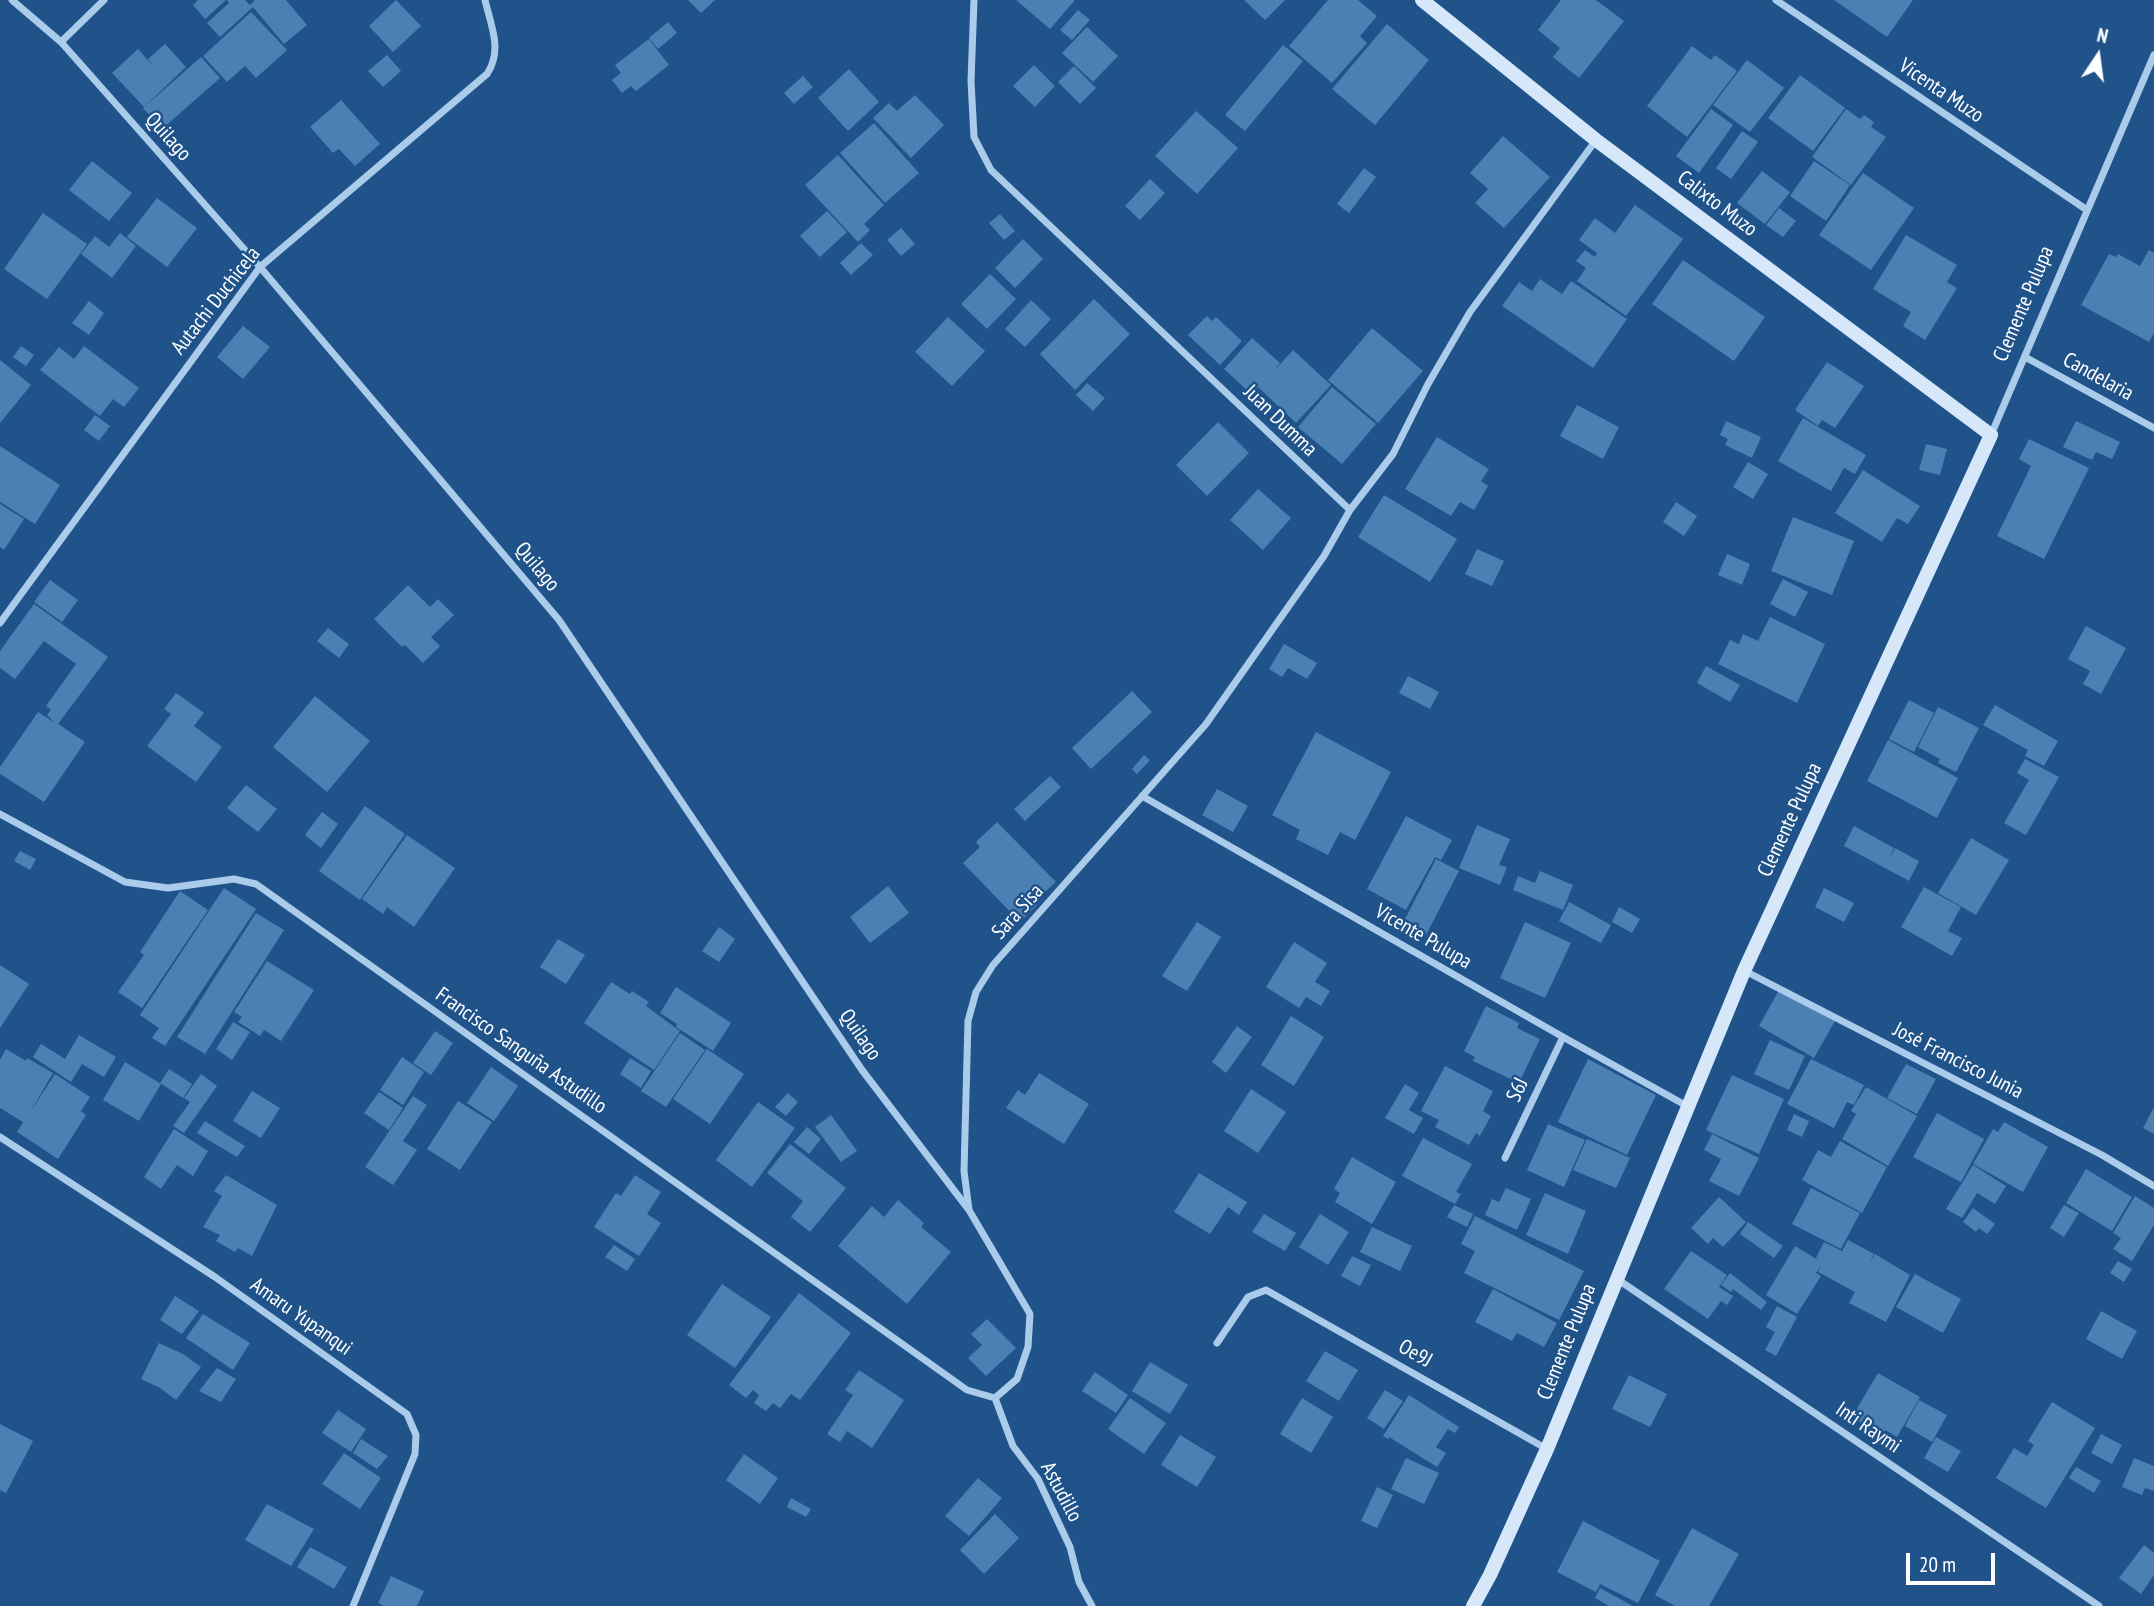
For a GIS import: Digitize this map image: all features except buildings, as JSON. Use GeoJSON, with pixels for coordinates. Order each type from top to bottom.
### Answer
{"type":"FeatureCollection","features":[{"type":"Feature","properties":{"kind":"street","name":"Quilago"},"geometry":{"type":"LineString","coordinates":[[12,0],[61,42],[260,267],[559,620],[862,1070],[969,1210]]}},
{"type":"Feature","properties":{"kind":"street"},"geometry":{"type":"LineString","coordinates":[[61,42],[104,0]]}},
{"type":"Feature","properties":{"kind":"street","name":"Autachi Duchicela"},"geometry":{"type":"LineString","coordinates":[[0,623],[260,267],[487,74],[495,62],[496,48],[485,0]]}},
{"type":"Feature","properties":{"kind":"street","name":"Juan Dumma"},"geometry":{"type":"LineString","coordinates":[[974,0],[971,81],[974,137],[991,170],[1350,510]]}},
{"type":"Feature","properties":{"kind":"street","name":"Calixto Muzo"},"geometry":{"type":"LineString","coordinates":[[1422,0],[1595,140],[1991,435]]}},
{"type":"Feature","properties":{"kind":"street","name":"Vicenta Muzo"},"geometry":{"type":"LineString","coordinates":[[1776,0],[2087,210]]}},
{"type":"Feature","properties":{"kind":"street","name":"Clemente Pulupa"},"geometry":{"type":"LineString","coordinates":[[1473,1606],[1490,1575],[1546,1449],[1744,971],[1991,435],[2154,55]]}},
{"type":"Feature","properties":{"kind":"street"},"geometry":{"type":"LineString","coordinates":[[1350,510],[1394,454],[1428,384],[1471,312],[1595,140]]}},
{"type":"Feature","properties":{"kind":"street","name":"Candelaria"},"geometry":{"type":"LineString","coordinates":[[2025,356],[2154,428]]}},
{"type":"Feature","properties":{"kind":"street","name":"Sara Sisa"},"geometry":{"type":"LineString","coordinates":[[995,1398],[1017,1379],[1028,1347],[1030,1314],[969,1210],[964,1171],[968,1021],[976,992],[993,965],[1206,724],[1324,556],[1350,510]]}},
{"type":"Feature","properties":{"kind":"street","name":"Vicente Pulupa"},"geometry":{"type":"LineString","coordinates":[[1142,796],[1687,1106]]}},
{"type":"Feature","properties":{"kind":"street","name":"Francisco Sanguña Astudillo"},"geometry":{"type":"LineString","coordinates":[[0,814],[125,882],[168,888],[234,879],[256,884],[967,1390],[995,1398]]}},
{"type":"Feature","properties":{"kind":"street","name":"José Francisco Junia"},"geometry":{"type":"LineString","coordinates":[[1744,971],[2102,1155],[2154,1186]]}},
{"type":"Feature","properties":{"kind":"street","name":"S6J"},"geometry":{"type":"LineString","coordinates":[[1505,1158],[1563,1037]]}},
{"type":"Feature","properties":{"kind":"street","name":"Amaru Yupanqui"},"geometry":{"type":"LineString","coordinates":[[0,1137],[215,1277],[407,1415],[416,1435],[415,1454],[353,1606]]}},
{"type":"Feature","properties":{"kind":"street","name":"Inti Raymi"},"geometry":{"type":"LineString","coordinates":[[1616,1278],[2099,1606]]}},
{"type":"Feature","properties":{"kind":"street","name":"Oe9J"},"geometry":{"type":"LineString","coordinates":[[1217,1343],[1248,1297],[1266,1290],[1546,1449]]}},
{"type":"Feature","properties":{"kind":"street","name":"Astudillo"},"geometry":{"type":"LineString","coordinates":[[995,1398],[1013,1446],[1044,1491],[1070,1547],[1080,1582],[1092,1606]]}}]}
